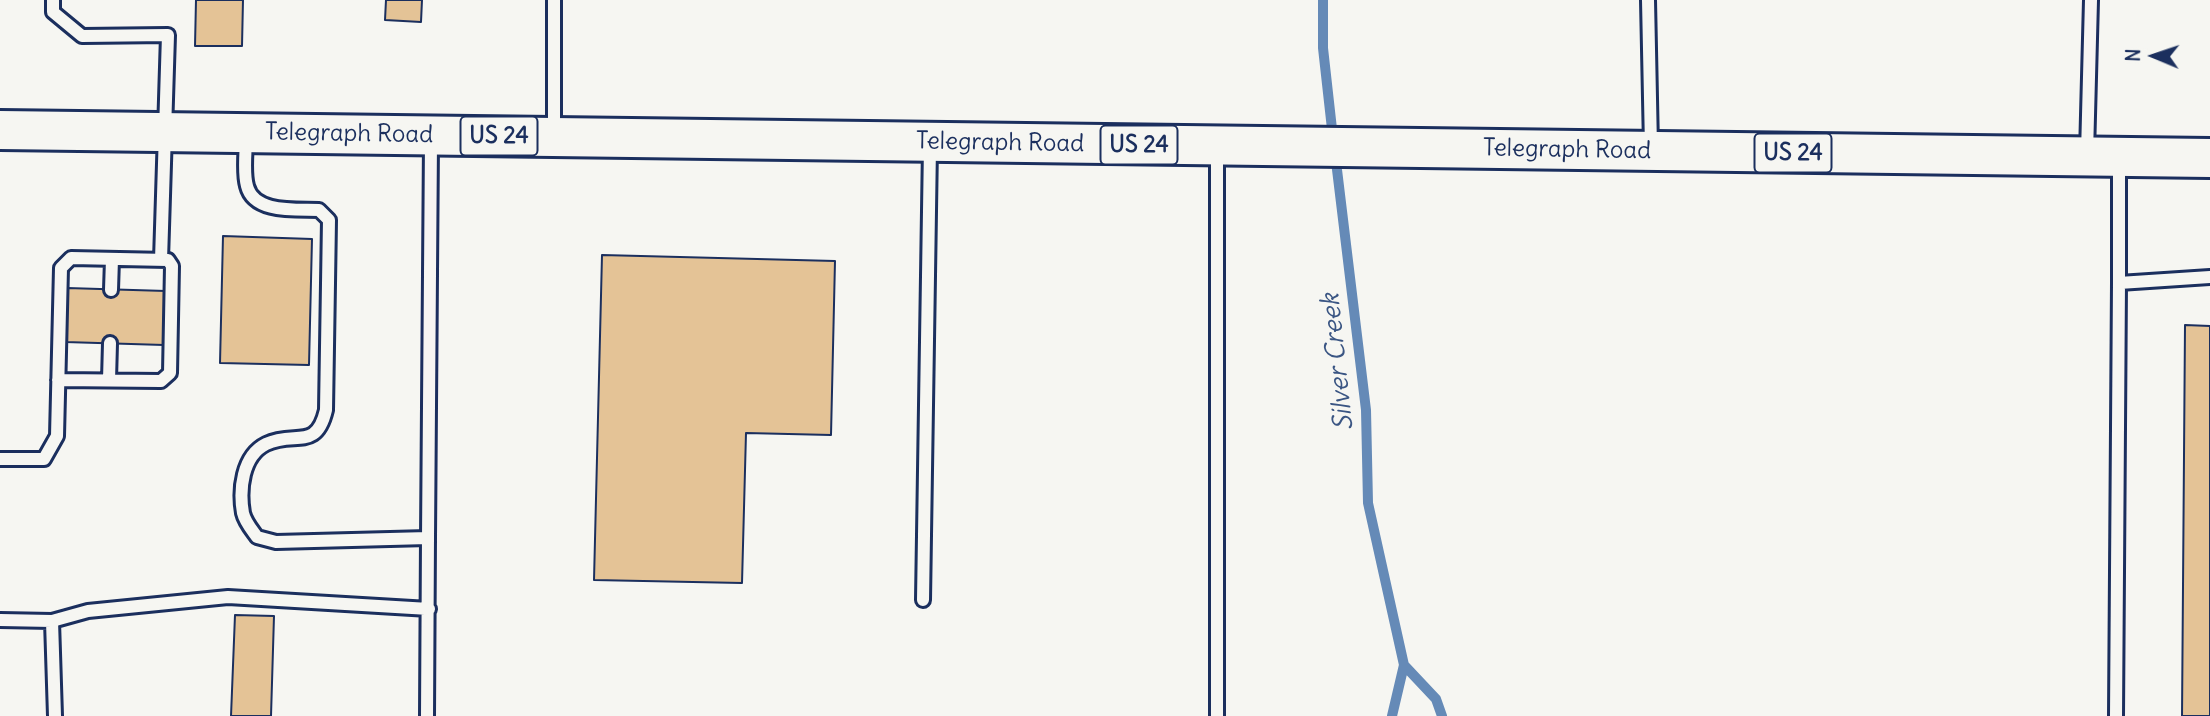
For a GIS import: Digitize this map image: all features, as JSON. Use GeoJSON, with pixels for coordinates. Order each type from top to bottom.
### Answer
{"type":"FeatureCollection","features":[{"type":"Feature","properties":{"kind":"main road","name":"Telegraph Road"},"geometry":{"type":"LineString","coordinates":[[0,130],[2210,158]]}},
{"type":"Feature","properties":{"kind":"lane"},"geometry":{"type":"LineString","coordinates":[[53,0],[53,12],[82,36],[168,35],[163,132],[162,260]]}},
{"type":"Feature","properties":{"kind":"lane"},"geometry":{"type":"LineString","coordinates":[[554,0],[554,137]]}},
{"type":"Feature","properties":{"kind":"lane"},"geometry":{"type":"LineString","coordinates":[[1648,0],[1651,151]]}},
{"type":"Feature","properties":{"kind":"lane"},"geometry":{"type":"LineString","coordinates":[[2091,0],[2103,156],[2119,283],[2116,716]]}},
{"type":"Feature","properties":{"kind":"lane"},"geometry":{"type":"LineString","coordinates":[[246,133],[247,187],[266,206],[319,210],[329,220],[331,253],[326,410],[322,427],[311,437],[267,444],[250,458],[242,482],[243,516],[257,537],[276,542],[428,538]]}},
{"type":"Feature","properties":{"kind":"lane"},"geometry":{"type":"LineString","coordinates":[[427,716],[431,135]]}},
{"type":"Feature","properties":{"kind":"lane"},"geometry":{"type":"LineString","coordinates":[[923,600],[930,142]]}},
{"type":"Feature","properties":{"kind":"lane"},"geometry":{"type":"LineString","coordinates":[[1217,146],[1217,716]]}},
{"type":"Feature","properties":{"kind":"lane"},"geometry":{"type":"LineString","coordinates":[[0,459],[44,459],[57,436],[58,380],[61,268],[71,258],[168,260],[172,266],[170,373],[162,381],[58,380]]}},
{"type":"Feature","properties":{"kind":"lane"},"geometry":{"type":"LineString","coordinates":[[111,290],[112,259]]}},
{"type":"Feature","properties":{"kind":"lane"},"geometry":{"type":"LineString","coordinates":[[2119,283],[2210,278]]}},
{"type":"Feature","properties":{"kind":"lane"},"geometry":{"type":"LineString","coordinates":[[109,380],[110,343]]}},
{"type":"Feature","properties":{"kind":"lane"},"geometry":{"type":"LineString","coordinates":[[0,620],[52,621],[88,611],[228,597],[429,608]]}},
{"type":"Feature","properties":{"kind":"lane"},"geometry":{"type":"LineString","coordinates":[[52,621],[55,716]]}},
{"type":"Feature","properties":{"kind":"building"},"geometry":{"type":"Polygon","coordinates":[[[196,0],[243,0],[242,46],[195,46],[196,0]]]}},
{"type":"Feature","properties":{"kind":"building"},"geometry":{"type":"Polygon","coordinates":[[[386,0],[422,0],[421,22],[385,20],[386,0]]]}},
{"type":"Feature","properties":{"kind":"building"},"geometry":{"type":"Polygon","coordinates":[[[223,236],[312,239],[309,365],[220,363],[223,236]]]}},
{"type":"Feature","properties":{"kind":"building"},"geometry":{"type":"Polygon","coordinates":[[[602,255],[835,261],[831,435],[746,433],[742,583],[594,580],[602,255]]]}},
{"type":"Feature","properties":{"kind":"building"},"geometry":{"type":"Polygon","coordinates":[[[67,288],[166,291],[164,345],[65,342],[67,288]]]}},
{"type":"Feature","properties":{"kind":"building"},"geometry":{"type":"Polygon","coordinates":[[[2185,325],[2210,326],[2210,716],[2182,716],[2185,325]]]}},
{"type":"Feature","properties":{"kind":"building"},"geometry":{"type":"Polygon","coordinates":[[[235,615],[274,616],[271,716],[231,716],[235,615]]]}},
{"type":"Feature","properties":{"kind":"waterway","name":"Silver Creek"},"geometry":{"type":"LineString","coordinates":[[1323,0],[1323,48],[1333,138]]}},
{"type":"Feature","properties":{"kind":"waterway","name":"Silver Creek"},"geometry":{"type":"LineString","coordinates":[[1335,153],[1366,410],[1368,503],[1404,665],[1392,716]]}},
{"type":"Feature","properties":{"kind":"waterway"},"geometry":{"type":"LineString","coordinates":[[1404,665],[1436,699],[1442,716]]}}]}
